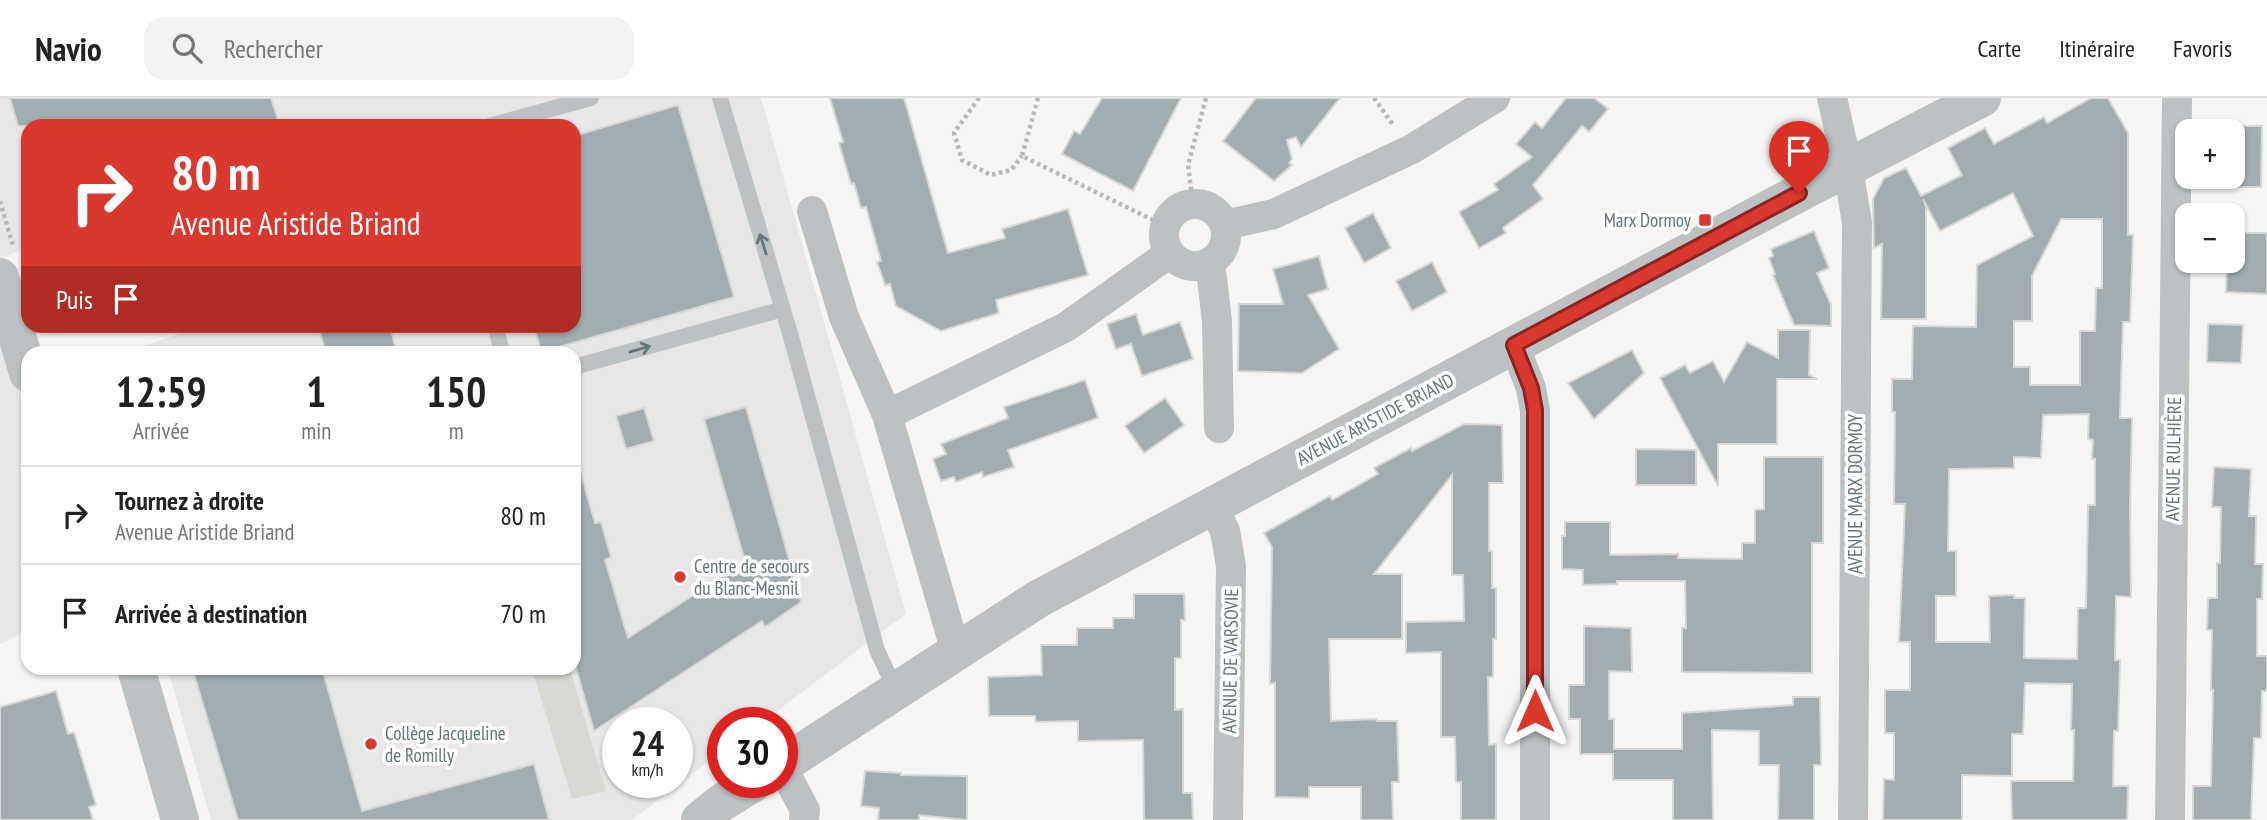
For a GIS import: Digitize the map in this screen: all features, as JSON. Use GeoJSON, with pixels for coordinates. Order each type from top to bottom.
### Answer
{"type":"FeatureCollection","features":[{"type":"Feature","properties":{"kind":"street"},"geometry":{"type":"LineString","coordinates":[[1225,225],[1274,215],[1412,149],[1494,98]]}},
{"type":"Feature","properties":{"kind":"street","name":"AVENUE MARX DORMOY"},"geometry":{"type":"LineString","coordinates":[[1832,98],[1857,223],[1853,820]]}},
{"type":"Feature","properties":{"kind":"street","name":"AVENUE ARISTIDE BRIAND"},"geometry":{"type":"LineString","coordinates":[[798,755],[1038,599],[1982,98]]}},
{"type":"Feature","properties":{"kind":"street","name":"AVENUE RULHIÈRE"},"geometry":{"type":"LineString","coordinates":[[2170,820],[2177,98]]}},
{"type":"Feature","properties":{"kind":"street"},"geometry":{"type":"LineString","coordinates":[[887,415],[1066,327],[1167,240],[1178,209],[1193,204],[1212,208],[1220,215],[1225,225],[1226,243],[1216,259],[1210,262],[1193,266],[1178,261],[1167,240]]}},
{"type":"Feature","properties":{"kind":"street"},"geometry":{"type":"LineString","coordinates":[[812,211],[844,317],[887,415],[956,652]]}},
{"type":"Feature","properties":{"kind":"street"},"geometry":{"type":"LineString","coordinates":[[1210,262],[1217,321],[1219,428]]}},
{"type":"Feature","properties":{"kind":"street"},"geometry":{"type":"LineString","coordinates":[[0,276],[21,349]]}},
{"type":"Feature","properties":{"kind":"street"},"geometry":{"type":"LineString","coordinates":[[1514,345],[1531,388],[1535,410],[1535,820]]}},
{"type":"Feature","properties":{"kind":"street","name":"AVENUE DE VARSOVIE"},"geometry":{"type":"LineString","coordinates":[[1213,506],[1225,531],[1231,566],[1228,820]]}},
{"type":"Feature","properties":{"kind":"street"},"geometry":{"type":"LineString","coordinates":[[138,675],[180,820]]}},
{"type":"Feature","properties":{"kind":"street"},"geometry":{"type":"LineString","coordinates":[[798,793],[805,810],[804,820]]}},
{"type":"Feature","properties":{"kind":"street"},"geometry":{"type":"LineString","coordinates":[[700,820],[729,798]]}},
{"type":"Feature","properties":{"kind":"lane"},"geometry":{"type":"LineString","coordinates":[[514,119],[591,98]]}},
{"type":"Feature","properties":{"kind":"lane"},"geometry":{"type":"LineString","coordinates":[[720,98],[783,309],[877,650],[896,691]]}},
{"type":"Feature","properties":{"kind":"lane"},"geometry":{"type":"LineString","coordinates":[[581,365],[783,309]]}},
{"type":"Feature","properties":{"kind":"path"},"geometry":{"type":"LineString","coordinates":[[979,98],[954,134],[962,160],[992,175],[1011,170],[1023,156],[1038,98]]}},
{"type":"Feature","properties":{"kind":"path"},"geometry":{"type":"LineString","coordinates":[[1193,204],[1188,165],[1206,98]]}},
{"type":"Feature","properties":{"kind":"path"},"geometry":{"type":"LineString","coordinates":[[1023,156],[1167,240]]}},
{"type":"Feature","properties":{"kind":"shaded area"},"geometry":{"type":"Polygon","coordinates":[[[0,98],[761,98],[906,614],[782,707],[707,707],[707,763],[693,774],[693,707],[602,707],[602,798],[661,798],[632,820],[211,820],[170,675],[581,675],[581,346],[144,346],[181,333],[581,333],[581,119],[21,119],[21,250],[0,258],[0,98]]]}},
{"type":"Feature","properties":{"kind":"shaded area"},"geometry":{"type":"Polygon","coordinates":[[[0,329],[21,396],[21,634],[0,644],[0,329]]]}},
{"type":"Feature","properties":{"kind":"shaded area"},"geometry":{"type":"Polygon","coordinates":[[[534,675],[572,675],[602,777],[602,792],[572,799],[534,675]]]}},
{"type":"Feature","properties":{"kind":"building"},"geometry":{"type":"Polygon","coordinates":[[[10,98],[271,98],[278,119],[21,119],[21,126],[18,126],[10,98]]]}},
{"type":"Feature","properties":{"kind":"building"},"geometry":{"type":"Polygon","coordinates":[[[830,98],[904,98],[948,253],[1005,238],[1002,229],[1068,209],[1088,275],[996,300],[999,313],[941,331],[896,306],[890,284],[885,285],[877,262],[881,261],[866,207],[861,208],[854,183],[851,184],[839,143],[843,142],[830,98]]]}},
{"type":"Feature","properties":{"kind":"building"},"geometry":{"type":"Polygon","coordinates":[[[1102,98],[1181,98],[1133,191],[1062,154],[1074,131],[1080,134],[1102,98]]]}},
{"type":"Feature","properties":{"kind":"building"},"geometry":{"type":"Polygon","coordinates":[[[1256,98],[1340,98],[1301,147],[1296,137],[1287,140],[1292,159],[1289,163],[1292,165],[1274,181],[1223,141],[1256,98]]]}},
{"type":"Feature","properties":{"kind":"building"},"geometry":{"type":"Polygon","coordinates":[[[1566,98],[1594,98],[1608,109],[1589,132],[1582,126],[1533,185],[1543,199],[1503,228],[1506,233],[1479,248],[1459,212],[1498,190],[1494,184],[1532,157],[1516,144],[1535,122],[1542,128],[1566,98]]]}},
{"type":"Feature","properties":{"kind":"building"},"geometry":{"type":"Polygon","coordinates":[[[2091,98],[2108,98],[2128,133],[2128,235],[2133,235],[2130,322],[2123,322],[2120,418],[2132,418],[2131,597],[2116,596],[2115,660],[2120,660],[2113,786],[2128,786],[2127,820],[2012,820],[2011,781],[2073,781],[2072,684],[2025,683],[2023,734],[2012,734],[2012,776],[1962,775],[1962,820],[1883,820],[1884,779],[1894,780],[1894,733],[1885,733],[1885,690],[1910,690],[1910,642],[1899,642],[1905,504],[1894,504],[1895,412],[1892,412],[1892,379],[1912,379],[1913,326],[1976,327],[1977,265],[2033,236],[2013,193],[1940,231],[1923,199],[1926,206],[1926,319],[1881,319],[1882,244],[1874,248],[1873,199],[1884,178],[1906,168],[1921,196],[1962,175],[1948,148],[1985,128],[1994,144],[2044,117],[2047,123],[2091,98]],[[2061,219],[2032,276],[2032,321],[2014,321],[2014,367],[2030,367],[2030,385],[2080,385],[2080,331],[2095,331],[2096,288],[2102,288],[2102,219],[2061,219]],[[2089,414],[2043,415],[2041,458],[2014,457],[2014,468],[1949,469],[1948,551],[1956,551],[1956,596],[1936,596],[1936,642],[1990,642],[1989,596],[2014,595],[2014,598],[2025,598],[2024,658],[2077,659],[2078,608],[2086,608],[2088,505],[2095,505],[2095,459],[2092,459],[2093,440],[2088,439],[2089,414]]]}},
{"type":"Feature","properties":{"kind":"building"},"geometry":{"type":"Polygon","coordinates":[[[678,105],[734,297],[562,346],[539,346],[536,333],[581,333],[581,134],[678,105]]]}},
{"type":"Feature","properties":{"kind":"building"},"geometry":{"type":"Polygon","coordinates":[[[2245,126],[2262,126],[2261,187],[2245,187],[2245,126]]]}},
{"type":"Feature","properties":{"kind":"building"},"geometry":{"type":"Polygon","coordinates":[[[1373,213],[1391,248],[1364,263],[1345,228],[1373,213]]]}},
{"type":"Feature","properties":{"kind":"building"},"geometry":{"type":"Polygon","coordinates":[[[1814,231],[1829,268],[1817,273],[1831,305],[1831,326],[1794,325],[1773,275],[1775,274],[1769,258],[1773,256],[1771,249],[1814,231]]]}},
{"type":"Feature","properties":{"kind":"building"},"geometry":{"type":"Polygon","coordinates":[[[2245,233],[2267,233],[2267,294],[2226,292],[2227,273],[2245,273],[2245,233]]]}},
{"type":"Feature","properties":{"kind":"building"},"geometry":{"type":"Polygon","coordinates":[[[1319,256],[1328,289],[1308,295],[1339,349],[1302,373],[1238,371],[1239,304],[1283,304],[1273,269],[1319,256]]]}},
{"type":"Feature","properties":{"kind":"building"},"geometry":{"type":"Polygon","coordinates":[[[1432,262],[1447,292],[1412,311],[1396,281],[1432,262]]]}},
{"type":"Feature","properties":{"kind":"building"},"geometry":{"type":"Polygon","coordinates":[[[1136,314],[1143,335],[1180,322],[1193,359],[1142,376],[1131,344],[1116,349],[1107,324],[1136,314]]]}},
{"type":"Feature","properties":{"kind":"building"},"geometry":{"type":"Polygon","coordinates":[[[2208,324],[2243,325],[2241,363],[2207,362],[2208,324]]]}},
{"type":"Feature","properties":{"kind":"building"},"geometry":{"type":"Polygon","coordinates":[[[1778,330],[1810,330],[1809,375],[1817,379],[1777,379],[1777,444],[1718,444],[1718,486],[1660,378],[1685,365],[1690,373],[1713,361],[1724,382],[1747,342],[1778,358],[1778,330]]]}},
{"type":"Feature","properties":{"kind":"building"},"geometry":{"type":"Polygon","coordinates":[[[320,333],[392,333],[395,346],[324,346],[320,333]]]}},
{"type":"Feature","properties":{"kind":"building"},"geometry":{"type":"Polygon","coordinates":[[[1632,350],[1644,373],[1594,419],[1568,383],[1632,350]]]}},
{"type":"Feature","properties":{"kind":"building"},"geometry":{"type":"Polygon","coordinates":[[[1085,380],[1098,418],[1008,450],[1014,467],[983,477],[982,472],[956,482],[954,477],[941,481],[933,459],[946,454],[941,444],[1008,418],[1004,407],[1085,380]]]}},
{"type":"Feature","properties":{"kind":"building"},"geometry":{"type":"Polygon","coordinates":[[[1165,398],[1184,425],[1144,453],[1125,426],[1165,398]]]}},
{"type":"Feature","properties":{"kind":"building"},"geometry":{"type":"Polygon","coordinates":[[[746,407],[801,602],[765,627],[762,621],[631,707],[602,707],[602,726],[594,731],[578,675],[581,675],[581,474],[595,523],[601,522],[611,557],[605,560],[628,638],[745,561],[704,419],[746,407]]]}},
{"type":"Feature","properties":{"kind":"building"},"geometry":{"type":"Polygon","coordinates":[[[644,408],[654,441],[626,449],[616,416],[644,408]]]}},
{"type":"Feature","properties":{"kind":"building"},"geometry":{"type":"Polygon","coordinates":[[[1464,424],[1502,425],[1503,483],[1489,483],[1489,551],[1492,551],[1492,588],[1496,588],[1496,639],[1493,639],[1493,677],[1488,677],[1489,745],[1496,744],[1496,820],[1461,820],[1461,782],[1456,782],[1455,737],[1441,737],[1441,652],[1406,653],[1406,622],[1464,621],[1463,575],[1452,575],[1452,475],[1374,574],[1402,574],[1402,639],[1329,639],[1331,721],[1397,721],[1399,782],[1392,782],[1393,820],[1361,820],[1361,787],[1309,787],[1309,798],[1275,797],[1275,683],[1270,684],[1272,547],[1264,533],[1330,496],[1332,500],[1378,474],[1374,468],[1464,424]]]}},
{"type":"Feature","properties":{"kind":"building"},"geometry":{"type":"Polygon","coordinates":[[[1636,449],[1696,450],[1696,485],[1636,485],[1636,449]]]}},
{"type":"Feature","properties":{"kind":"building"},"geometry":{"type":"Polygon","coordinates":[[[1764,457],[1823,457],[1823,543],[1812,543],[1812,673],[1682,672],[1682,628],[1686,628],[1685,581],[1617,581],[1617,584],[1583,585],[1583,570],[1562,569],[1562,536],[1565,536],[1565,522],[1610,522],[1610,555],[1678,554],[1678,558],[1742,559],[1742,543],[1755,543],[1755,510],[1764,509],[1764,457]]]}},
{"type":"Feature","properties":{"kind":"building"},"geometry":{"type":"Polygon","coordinates":[[[2214,467],[2251,469],[2249,516],[2256,516],[2255,564],[2263,564],[2262,599],[2257,599],[2257,656],[2267,656],[2267,691],[2262,691],[2261,738],[2254,738],[2251,820],[2193,820],[2193,786],[2211,786],[2213,690],[2212,630],[2207,630],[2208,598],[2217,598],[2221,507],[2212,507],[2214,467]]]}},
{"type":"Feature","properties":{"kind":"building"},"geometry":{"type":"Polygon","coordinates":[[[1134,594],[1184,594],[1185,620],[1181,620],[1181,658],[1175,658],[1175,710],[1183,709],[1183,793],[1192,793],[1193,820],[1144,820],[1143,740],[1078,741],[1078,721],[1036,722],[1035,716],[989,716],[988,677],[1042,675],[1041,645],[1077,645],[1077,628],[1113,628],[1113,618],[1134,618],[1134,594]]]}},
{"type":"Feature","properties":{"kind":"building"},"geometry":{"type":"Polygon","coordinates":[[[1584,626],[1631,628],[1632,672],[1609,671],[1609,719],[1614,719],[1614,749],[1682,749],[1682,713],[1793,705],[1793,697],[1820,697],[1821,765],[1814,765],[1814,820],[1778,820],[1779,765],[1759,765],[1759,731],[1712,730],[1713,820],[1673,820],[1673,780],[1613,780],[1613,754],[1580,754],[1580,719],[1569,719],[1569,685],[1584,685],[1584,626]]]}},
{"type":"Feature","properties":{"kind":"building"},"geometry":{"type":"Polygon","coordinates":[[[194,675],[324,675],[362,811],[534,764],[549,820],[238,820],[194,675]]]}},
{"type":"Feature","properties":{"kind":"building"},"geometry":{"type":"Polygon","coordinates":[[[56,691],[68,734],[74,732],[96,805],[89,807],[93,820],[0,820],[0,707],[56,691]]]}},
{"type":"Feature","properties":{"kind":"building"},"geometry":{"type":"Polygon","coordinates":[[[865,771],[901,775],[967,776],[967,820],[919,815],[919,820],[878,820],[879,808],[861,806],[865,771]]]}},
{"type":"Feature","properties":{"kind":"place","name":"Marx Dormoy"},"geometry":{"type":"Point","coordinates":[1705,220]}},
{"type":"Feature","properties":{"kind":"place","name":"Centre de secours du Blanc-Mesnil"},"geometry":{"type":"Point","coordinates":[680,577]}},
{"type":"Feature","properties":{"kind":"place","name":"Collège Jacqueline de Romilly"},"geometry":{"type":"Point","coordinates":[371,744]}},
{"type":"Feature","properties":{"kind":"route"},"geometry":{"type":"LineString","coordinates":[[1535,711],[1535,410],[1531,388],[1514,345],[1799,193]]}}]}
